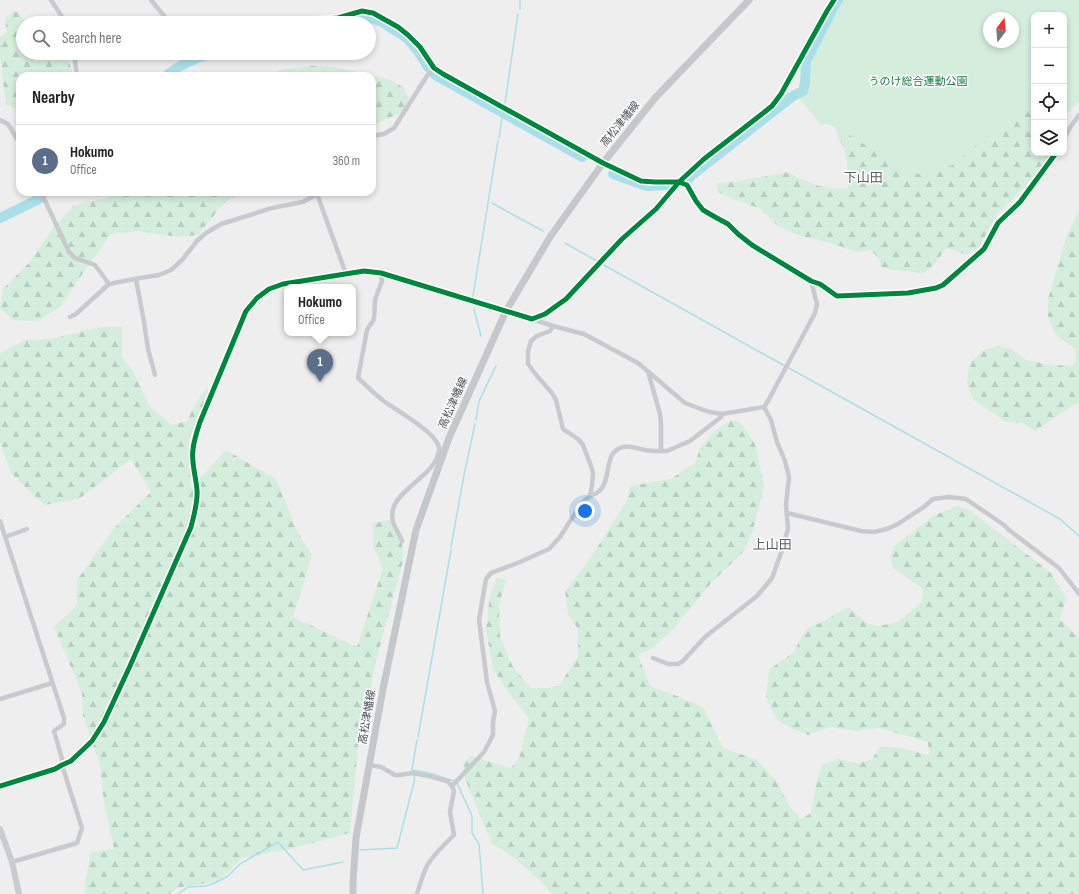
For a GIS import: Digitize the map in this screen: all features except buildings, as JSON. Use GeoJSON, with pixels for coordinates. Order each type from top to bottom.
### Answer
{"type":"FeatureCollection","features":[{"type":"Feature","properties":{"kind":"main road","name":"高松津幡線"},"geometry":{"type":"LineString","coordinates":[[353,894],[356,838],[383,689],[416,530],[449,438],[506,312],[550,237],[603,163],[655,98],[749,0]]}},
{"type":"Feature","properties":{"kind":"street"},"geometry":{"type":"LineString","coordinates":[[51,0],[61,16]]}},
{"type":"Feature","properties":{"kind":"street"},"geometry":{"type":"LineString","coordinates":[[151,0],[164,16]]}},
{"type":"Feature","properties":{"kind":"street"},"geometry":{"type":"LineString","coordinates":[[532,319],[545,314],[566,299],[622,239],[656,209],[679,182],[704,159],[772,106],[781,94],[819,24],[834,0]]}},
{"type":"Feature","properties":{"kind":"street"},"geometry":{"type":"LineString","coordinates":[[345,16],[362,11],[373,13],[398,27],[420,47],[434,68],[443,74],[603,163],[641,181],[679,182],[687,185],[703,210],[728,224],[752,245],[811,281],[820,284],[837,296],[908,293],[936,288],[943,285],[984,249],[998,223],[1020,202],[1054,156]]}},
{"type":"Feature","properties":{"kind":"street"},"geometry":{"type":"LineString","coordinates":[[75,60],[76,72]]}},
{"type":"Feature","properties":{"kind":"street"},"geometry":{"type":"LineString","coordinates":[[376,135],[384,134],[394,128],[427,76],[434,68]]}},
{"type":"Feature","properties":{"kind":"street"},"geometry":{"type":"LineString","coordinates":[[1067,133],[1079,115]]}},
{"type":"Feature","properties":{"kind":"street"},"geometry":{"type":"LineString","coordinates":[[0,120],[8,124],[16,137]]}},
{"type":"Feature","properties":{"kind":"street"},"geometry":{"type":"LineString","coordinates":[[43,196],[69,252],[75,258],[95,265],[110,284]]}},
{"type":"Feature","properties":{"kind":"street"},"geometry":{"type":"LineString","coordinates":[[70,316],[76,314],[110,284],[159,275],[171,270],[182,260],[197,241],[206,233],[221,224],[272,208],[303,202],[313,196]]}},
{"type":"Feature","properties":{"kind":"street"},"geometry":{"type":"LineString","coordinates":[[319,196],[346,274]]}},
{"type":"Feature","properties":{"kind":"street"},"geometry":{"type":"LineString","coordinates":[[0,786],[55,769],[71,761],[92,741],[104,722],[191,527],[197,501],[197,489],[192,461],[193,449],[195,436],[200,422],[246,311],[257,298],[269,289],[283,284],[364,271],[382,273],[506,312],[584,334],[638,363],[685,403],[709,412],[722,414],[764,408]]}},
{"type":"Feature","properties":{"kind":"street"},"geometry":{"type":"LineString","coordinates":[[382,273],[382,281],[375,300],[374,319],[367,330],[358,378],[385,402],[420,426],[437,441],[439,445],[438,453],[431,467],[398,498],[395,504],[393,521],[402,541]]}},
{"type":"Feature","properties":{"kind":"street"},"geometry":{"type":"LineString","coordinates":[[136,279],[154,375]]}},
{"type":"Feature","properties":{"kind":"street"},"geometry":{"type":"LineString","coordinates":[[764,408],[815,313],[817,304],[811,281]]}},
{"type":"Feature","properties":{"kind":"street"},"geometry":{"type":"LineString","coordinates":[[553,326],[550,331],[537,336],[531,342],[528,351],[528,364],[556,400],[560,422],[563,429],[583,444],[592,473],[590,496]]}},
{"type":"Feature","properties":{"kind":"street"},"geometry":{"type":"LineString","coordinates":[[649,372],[660,414],[661,451]]}},
{"type":"Feature","properties":{"kind":"street"},"geometry":{"type":"LineString","coordinates":[[653,658],[668,664],[678,664],[683,661],[705,637],[757,596],[772,578],[788,529],[786,505],[789,477],[771,420],[764,408]]}},
{"type":"Feature","properties":{"kind":"street"},"geometry":{"type":"LineString","coordinates":[[452,786],[484,752],[493,735],[495,711],[487,682],[479,620],[486,579],[491,572],[520,562],[549,549],[560,537],[584,501],[590,496],[599,492],[607,477],[611,456],[617,450],[622,447],[628,447],[667,452],[690,441],[721,417],[722,414]]}},
{"type":"Feature","properties":{"kind":"street"},"geometry":{"type":"LineString","coordinates":[[424,474],[435,478]]}},
{"type":"Feature","properties":{"kind":"street"},"geometry":{"type":"LineString","coordinates":[[787,513],[861,531],[874,532],[887,529],[898,524],[933,499],[949,497],[966,499],[1004,525],[1059,568],[1079,594]]}},
{"type":"Feature","properties":{"kind":"street"},"geometry":{"type":"LineString","coordinates":[[0,521],[64,718],[64,724],[54,731],[62,759],[62,765],[82,828],[77,844],[12,862]]}},
{"type":"Feature","properties":{"kind":"street"},"geometry":{"type":"LineString","coordinates":[[5,537],[27,529]]}},
{"type":"Feature","properties":{"kind":"street"},"geometry":{"type":"LineString","coordinates":[[0,699],[52,683]]}},
{"type":"Feature","properties":{"kind":"street"},"geometry":{"type":"LineString","coordinates":[[369,765],[381,767],[395,775],[413,773],[447,781],[452,786],[454,791],[450,812],[454,835],[428,864],[417,894]]}},
{"type":"Feature","properties":{"kind":"street"},"geometry":{"type":"LineString","coordinates":[[0,829],[12,862],[19,894]]}},
{"type":"Feature","properties":{"kind":"green space","name":"うのけ総合運動公園"},"geometry":{"type":"Polygon","coordinates":[[[842,0],[1079,0],[1079,101],[1069,112],[1067,112],[1067,12],[1031,12],[1031,106],[1011,123],[993,131],[953,165],[918,174],[890,160],[841,130],[828,124],[821,125],[799,98],[812,58],[842,0]]]}},
{"type":"Feature","properties":{"kind":"green space"},"geometry":{"type":"Polygon","coordinates":[[[15,10],[21,16],[16,16],[16,60],[68,60],[73,72],[16,72],[16,109],[6,104],[0,56],[0,37],[7,32],[5,19],[15,10]]]}},
{"type":"Feature","properties":{"kind":"green space"},"geometry":{"type":"Polygon","coordinates":[[[937,15],[983,15],[983,48],[1019,48],[1019,15],[1031,15],[1031,156],[1048,156],[1035,176],[996,216],[979,247],[967,255],[947,248],[929,270],[923,273],[893,270],[881,267],[879,259],[871,250],[858,252],[798,235],[777,225],[761,209],[730,198],[720,193],[716,188],[717,183],[735,182],[788,172],[819,186],[839,189],[848,188],[847,162],[844,147],[838,138],[835,123],[937,15]]]}},
{"type":"Feature","properties":{"kind":"green space"},"geometry":{"type":"Polygon","coordinates":[[[313,66],[336,67],[357,72],[274,72],[289,68],[313,66]]]}},
{"type":"Feature","properties":{"kind":"green space"},"geometry":{"type":"Polygon","coordinates":[[[376,76],[391,80],[404,88],[409,98],[405,111],[376,123],[376,76]]]}},
{"type":"Feature","properties":{"kind":"green space"},"geometry":{"type":"Polygon","coordinates":[[[109,196],[235,196],[224,203],[198,235],[178,237],[138,231],[111,234],[61,306],[39,321],[13,320],[0,308],[3,289],[29,263],[54,227],[74,205],[108,198],[109,196]]]}},
{"type":"Feature","properties":{"kind":"green space"},"geometry":{"type":"Polygon","coordinates":[[[1079,211],[1079,403],[1075,404],[1035,431],[1023,423],[1004,421],[973,399],[967,383],[968,372],[972,361],[984,350],[999,346],[1011,349],[1026,360],[1053,365],[1072,366],[1076,359],[1075,349],[1055,334],[1048,316],[1048,299],[1067,235],[1079,211]]]}},
{"type":"Feature","properties":{"kind":"green space"},"geometry":{"type":"Polygon","coordinates":[[[100,327],[122,327],[122,357],[133,371],[149,406],[172,425],[187,421],[197,401],[207,388],[209,392],[189,438],[191,488],[226,450],[276,479],[297,531],[312,555],[293,617],[357,647],[383,568],[373,546],[373,523],[390,520],[402,542],[403,561],[379,649],[358,746],[350,833],[290,849],[242,858],[219,881],[177,888],[170,894],[86,894],[85,884],[91,852],[114,849],[104,802],[100,765],[83,715],[82,693],[54,627],[77,605],[77,580],[115,527],[151,492],[131,459],[79,499],[44,505],[11,473],[0,442],[0,353],[25,340],[51,339],[100,327]]]}},
{"type":"Feature","properties":{"kind":"green space"},"geometry":{"type":"Polygon","coordinates":[[[731,420],[740,422],[755,443],[764,486],[753,530],[744,551],[712,582],[674,628],[653,648],[638,655],[650,686],[703,707],[723,748],[757,760],[775,779],[792,810],[801,819],[811,813],[817,779],[823,764],[839,759],[858,763],[871,760],[880,747],[895,747],[929,755],[928,742],[878,728],[857,731],[829,727],[808,735],[791,728],[778,721],[766,697],[768,677],[770,669],[794,652],[808,628],[848,607],[867,623],[878,626],[898,622],[922,602],[923,589],[892,567],[891,555],[894,546],[933,516],[957,506],[969,510],[1050,572],[1066,598],[1060,619],[1079,638],[1079,894],[552,894],[521,864],[492,844],[466,781],[463,763],[471,756],[511,768],[519,758],[529,719],[493,669],[486,629],[490,595],[497,578],[506,580],[499,604],[500,637],[513,667],[531,688],[549,688],[559,686],[578,656],[578,629],[568,614],[565,591],[591,557],[627,501],[630,486],[671,479],[695,463],[701,446],[715,431],[731,420]]]}},
{"type":"Feature","properties":{"kind":"waterway"},"geometry":{"type":"LineString","coordinates":[[520,0],[520,9]]}},
{"type":"Feature","properties":{"kind":"waterway"},"geometry":{"type":"LineString","coordinates":[[686,182],[692,175],[793,96],[803,91],[806,61],[838,0]]}},
{"type":"Feature","properties":{"kind":"waterway"},"geometry":{"type":"LineString","coordinates":[[505,103],[518,14]]}},
{"type":"Feature","properties":{"kind":"waterway"},"geometry":{"type":"LineString","coordinates":[[376,20],[407,38],[418,51],[428,67]]}},
{"type":"Feature","properties":{"kind":"waterway"},"geometry":{"type":"LineString","coordinates":[[172,72],[193,60]]}},
{"type":"Feature","properties":{"kind":"waterway"},"geometry":{"type":"LineString","coordinates":[[435,75],[582,157]]}},
{"type":"Feature","properties":{"kind":"waterway"},"geometry":{"type":"LineString","coordinates":[[499,138],[502,118]]}},
{"type":"Feature","properties":{"kind":"waterway"},"geometry":{"type":"LineString","coordinates":[[473,296],[498,141]]}},
{"type":"Feature","properties":{"kind":"waterway"},"geometry":{"type":"LineString","coordinates":[[613,174],[647,186],[667,185]]}},
{"type":"Feature","properties":{"kind":"waterway"},"geometry":{"type":"LineString","coordinates":[[0,218],[41,198]]}},
{"type":"Feature","properties":{"kind":"waterway"},"geometry":{"type":"LineString","coordinates":[[492,203],[543,231]]}},
{"type":"Feature","properties":{"kind":"waterway"},"geometry":{"type":"LineString","coordinates":[[565,243],[597,261]]}},
{"type":"Feature","properties":{"kind":"waterway"},"geometry":{"type":"LineString","coordinates":[[602,264],[785,366]]}},
{"type":"Feature","properties":{"kind":"waterway"},"geometry":{"type":"LineString","coordinates":[[474,309],[481,336]]}},
{"type":"Feature","properties":{"kind":"waterway"},"geometry":{"type":"LineString","coordinates":[[476,420],[479,401],[496,366]]}},
{"type":"Feature","properties":{"kind":"waterway"},"geometry":{"type":"LineString","coordinates":[[789,368],[1060,519],[1079,536]]}},
{"type":"Feature","properties":{"kind":"waterway"},"geometry":{"type":"LineString","coordinates":[[451,547],[475,424]]}},
{"type":"Feature","properties":{"kind":"waterway"},"geometry":{"type":"LineString","coordinates":[[418,737],[451,550]]}},
{"type":"Feature","properties":{"kind":"waterway"},"geometry":{"type":"LineString","coordinates":[[412,769],[417,740]]}},
{"type":"Feature","properties":{"kind":"waterway"},"geometry":{"type":"LineString","coordinates":[[412,770],[429,773],[454,781]]}},
{"type":"Feature","properties":{"kind":"waterway"},"geometry":{"type":"LineString","coordinates":[[360,850],[397,848],[415,778],[414,776]]}},
{"type":"Feature","properties":{"kind":"waterway"},"geometry":{"type":"LineString","coordinates":[[457,783],[472,816],[472,833],[479,844],[483,894]]}},
{"type":"Feature","properties":{"kind":"waterway"},"geometry":{"type":"LineString","coordinates":[[178,894],[188,887],[206,886],[215,883],[228,876],[240,864],[278,842],[303,870],[343,862]]}},
{"type":"Feature","properties":{"kind":"cycle path"},"geometry":{"type":"LineString","coordinates":[[0,786],[55,769],[71,761],[92,741],[104,722],[191,527],[196,508],[197,495],[193,449],[200,422],[246,311],[257,298],[269,289],[283,284],[364,271],[381,273],[532,319],[545,314],[566,299],[622,239],[656,209],[679,182],[704,159],[772,106],[781,94],[834,0]]}},
{"type":"Feature","properties":{"kind":"cycle path"},"geometry":{"type":"LineString","coordinates":[[345,16],[362,11],[373,13],[398,27],[420,47],[434,68],[443,74],[603,163],[641,181],[679,182],[687,185],[703,210],[728,224],[752,245],[811,281],[820,284],[837,296],[908,293],[936,288],[943,285],[984,249],[998,223],[1020,202],[1054,156]]}},
{"type":"Feature","properties":{"kind":"place","name":"Hokumo"},"geometry":{"type":"Point","coordinates":[320,382]}},
{"type":"Feature","properties":{"kind":"district","name":"下山田"},"geometry":{"type":"Point","coordinates":[863,178]}},
{"type":"Feature","properties":{"kind":"district","name":"上山田"},"geometry":{"type":"Point","coordinates":[772,545]}}]}
